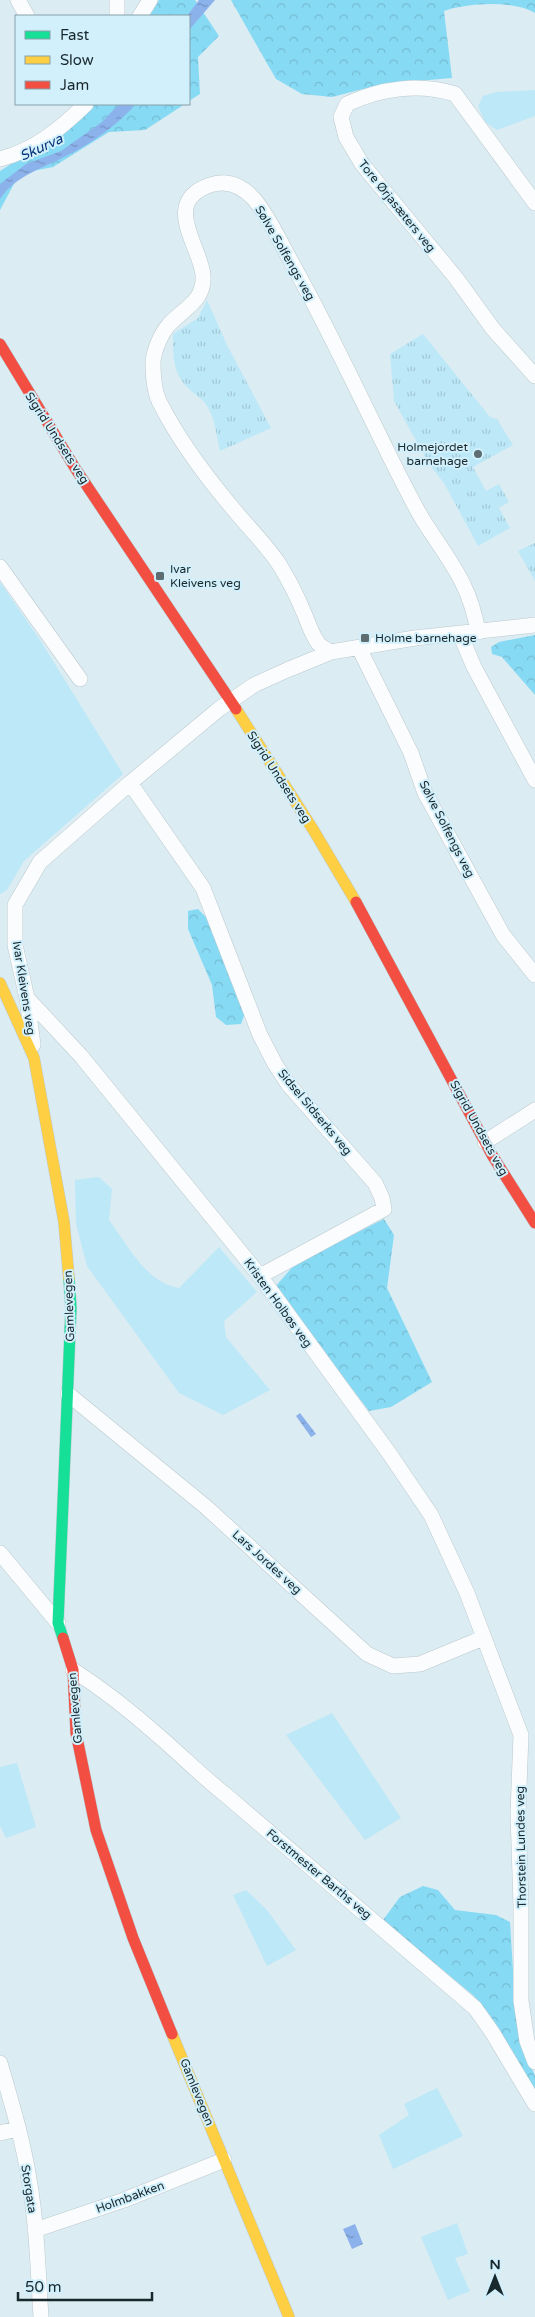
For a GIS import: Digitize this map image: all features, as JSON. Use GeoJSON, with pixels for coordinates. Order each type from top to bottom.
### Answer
{"type":"FeatureCollection","features":[{"type":"Feature","properties":{"kind":"street"},"geometry":{"type":"LineString","coordinates":[[18,0],[26,15]]}},
{"type":"Feature","properties":{"kind":"street"},"geometry":{"type":"LineString","coordinates":[[116,15],[117,0]]}},
{"type":"Feature","properties":{"kind":"street"},"geometry":{"type":"LineString","coordinates":[[141,15],[150,0]]}},
{"type":"Feature","properties":{"kind":"street","name":"Tore Ørjasæters veg"},"geometry":{"type":"LineString","coordinates":[[535,203],[455,94],[436,88],[400,88],[368,94],[347,104],[341,117],[346,137],[362,164],[456,278],[493,329],[535,376]]}},
{"type":"Feature","properties":{"kind":"street"},"geometry":{"type":"LineString","coordinates":[[0,159],[18,154],[47,139],[85,105]]}},
{"type":"Feature","properties":{"kind":"street","name":"Sølve Solfengs veg"},"geometry":{"type":"LineString","coordinates":[[331,652],[319,644],[295,592],[277,562],[229,504],[187,446],[160,404],[155,386],[153,360],[160,338],[168,325],[194,303],[202,284],[203,273],[188,236],[185,218],[186,206],[200,189],[224,182],[245,190],[262,210],[334,341],[395,468],[422,519],[458,572],[473,605],[478,632]]}},
{"type":"Feature","properties":{"kind":"street","name":"Sigrid Undsets veg"},"geometry":{"type":"LineString","coordinates":[[0,344],[72,463],[212,671],[313,830],[383,949],[484,1142],[535,1223]]}},
{"type":"Feature","properties":{"kind":"street"},"geometry":{"type":"LineString","coordinates":[[0,567],[80,679]]}},
{"type":"Feature","properties":{"kind":"street","name":"Ivar Kleivens veg"},"geometry":{"type":"LineString","coordinates":[[34,1058],[27,998],[15,946],[15,905],[40,862],[130,783],[230,702],[263,682],[331,652],[415,638],[535,625]]}},
{"type":"Feature","properties":{"kind":"street"},"geometry":{"type":"LineString","coordinates":[[460,634],[474,667],[535,780]]}},
{"type":"Feature","properties":{"kind":"street","name":"Sølve Solfengs veg"},"geometry":{"type":"LineString","coordinates":[[359,648],[411,753],[425,793],[503,935],[535,975]]}},
{"type":"Feature","properties":{"kind":"street","name":"Sidsel Sidserks veg"},"geometry":{"type":"LineString","coordinates":[[130,783],[203,888],[260,1035],[275,1064],[288,1084],[375,1182],[382,1198],[384,1209],[260,1276]]}},
{"type":"Feature","properties":{"kind":"street","name":"Gamlevegen"},"geometry":{"type":"LineString","coordinates":[[0,983],[29,1051],[34,1058],[50,1137],[64,1222],[71,1308],[58,1623],[73,1670],[76,1733],[96,1830],[133,1938],[289,2317]]}},
{"type":"Feature","properties":{"kind":"street","name":"Kristen Holbøs veg"},"geometry":{"type":"LineString","coordinates":[[27,998],[81,1056],[260,1276],[389,1453],[430,1515],[467,1593],[484,1638]]}},
{"type":"Feature","properties":{"kind":"street"},"geometry":{"type":"LineString","coordinates":[[484,1142],[535,1110]]}},
{"type":"Feature","properties":{"kind":"street","name":"Lars Jordes veg"},"geometry":{"type":"LineString","coordinates":[[68,1394],[206,1507],[366,1654],[393,1666],[420,1664],[484,1638]]}},
{"type":"Feature","properties":{"kind":"street"},"geometry":{"type":"LineString","coordinates":[[0,1553],[58,1623]]}},
{"type":"Feature","properties":{"kind":"street","name":"Thorstein Lundes veg"},"geometry":{"type":"LineString","coordinates":[[484,1638],[522,1735],[518,1813],[522,1906],[521,2001],[527,2041],[535,2062]]}},
{"type":"Feature","properties":{"kind":"street","name":"Forstmester Barths veg"},"geometry":{"type":"LineString","coordinates":[[73,1670],[100,1688],[160,1737],[206,1780],[475,2008],[492,2032],[535,2104]]}},
{"type":"Feature","properties":{"kind":"street","name":"Storgata"},"geometry":{"type":"LineString","coordinates":[[0,2063],[29,2179],[35,2230],[41,2317]]}},
{"type":"Feature","properties":{"kind":"street"},"geometry":{"type":"LineString","coordinates":[[0,2133],[18,2129]]}},
{"type":"Feature","properties":{"kind":"street","name":"Holmbakken"},"geometry":{"type":"LineString","coordinates":[[35,2230],[124,2200],[224,2160]]}},
{"type":"Feature","properties":{"kind":"green space"},"geometry":{"type":"Polygon","coordinates":[[[159,0],[195,0],[219,36],[198,57],[200,94],[190,100],[190,15],[149,15],[159,0]]]}},
{"type":"Feature","properties":{"kind":"green space"},"geometry":{"type":"Polygon","coordinates":[[[231,0],[535,0],[535,13],[516,6],[491,4],[465,6],[444,11],[452,78],[406,82],[363,89],[332,97],[302,94],[276,79],[231,0]]]}},
{"type":"Feature","properties":{"kind":"green space"},"geometry":{"type":"Polygon","coordinates":[[[535,90],[535,116],[497,130],[485,122],[478,106],[483,96],[496,92],[535,90]]]}},
{"type":"Feature","properties":{"kind":"green space"},"geometry":{"type":"Polygon","coordinates":[[[91,105],[183,105],[145,130],[109,132],[53,167],[28,172],[15,182],[0,210],[0,171],[75,123],[91,105]]]}},
{"type":"Feature","properties":{"kind":"green space"},"geometry":{"type":"Polygon","coordinates":[[[207,300],[227,345],[271,428],[220,451],[210,411],[203,401],[183,382],[174,362],[173,334],[198,318],[207,300]]]}},
{"type":"Feature","properties":{"kind":"green space","name":"Holmejordet barnehage"},"geometry":{"type":"Polygon","coordinates":[[[423,334],[490,417],[497,419],[513,445],[473,467],[486,491],[499,484],[509,502],[499,508],[510,528],[478,546],[444,483],[429,464],[394,401],[390,354],[423,334]]]}},
{"type":"Feature","properties":{"kind":"green space"},"geometry":{"type":"Polygon","coordinates":[[[535,543],[535,581],[518,551],[535,543]]]}},
{"type":"Feature","properties":{"kind":"green space"},"geometry":{"type":"Polygon","coordinates":[[[0,582],[40,640],[123,774],[24,861],[7,890],[0,894],[0,582]]]}},
{"type":"Feature","properties":{"kind":"green space"},"geometry":{"type":"Polygon","coordinates":[[[535,635],[535,695],[502,657],[492,654],[491,647],[499,642],[535,635]]]}},
{"type":"Feature","properties":{"kind":"green space"},"geometry":{"type":"Polygon","coordinates":[[[198,909],[210,921],[245,1013],[241,1024],[226,1025],[216,1017],[212,985],[188,929],[188,911],[198,909]]]}},
{"type":"Feature","properties":{"kind":"green space"},"geometry":{"type":"Polygon","coordinates":[[[99,1177],[112,1189],[109,1220],[138,1261],[156,1278],[179,1288],[219,1247],[257,1292],[224,1321],[226,1337],[270,1390],[223,1415],[179,1393],[87,1266],[76,1224],[75,1180],[99,1177]]]}},
{"type":"Feature","properties":{"kind":"green space"},"geometry":{"type":"Polygon","coordinates":[[[384,1219],[394,1235],[387,1288],[432,1382],[391,1407],[369,1411],[275,1287],[296,1263],[384,1219]]]}},
{"type":"Feature","properties":{"kind":"green space"},"geometry":{"type":"Polygon","coordinates":[[[332,1713],[401,1818],[365,1840],[286,1735],[332,1713]]]}},
{"type":"Feature","properties":{"kind":"green space"},"geometry":{"type":"Polygon","coordinates":[[[17,1763],[36,1827],[6,1838],[0,1826],[0,1767],[17,1763]]]}},
{"type":"Feature","properties":{"kind":"green space"},"geometry":{"type":"Polygon","coordinates":[[[423,1886],[438,1890],[455,1910],[496,1915],[510,1922],[516,2018],[521,2042],[535,2076],[535,2099],[488,2015],[474,1996],[383,1920],[400,1897],[423,1886]]]}},
{"type":"Feature","properties":{"kind":"green space"},"geometry":{"type":"Polygon","coordinates":[[[246,1890],[267,1910],[296,1950],[267,1966],[233,1895],[246,1890]]]}},
{"type":"Feature","properties":{"kind":"green space"},"geometry":{"type":"Polygon","coordinates":[[[437,2088],[463,2136],[393,2169],[379,2135],[409,2115],[404,2104],[437,2088]]]}},
{"type":"Feature","properties":{"kind":"green space"},"geometry":{"type":"Polygon","coordinates":[[[457,2223],[468,2254],[455,2258],[470,2291],[448,2300],[421,2237],[457,2223]]]}},
{"type":"Feature","properties":{"kind":"water"},"geometry":{"type":"Polygon","coordinates":[[[199,0],[215,0],[190,29],[190,15],[188,15],[199,0]]]}},
{"type":"Feature","properties":{"kind":"water"},"geometry":{"type":"Polygon","coordinates":[[[118,105],[135,105],[96,139],[22,178],[0,199],[0,184],[26,164],[61,151],[102,122],[118,105]]]}},
{"type":"Feature","properties":{"kind":"water"},"geometry":{"type":"Polygon","coordinates":[[[300,1413],[316,1434],[311,1437],[296,1416],[300,1413]]]}},
{"type":"Feature","properties":{"kind":"water"},"geometry":{"type":"Polygon","coordinates":[[[355,2224],[363,2244],[352,2249],[343,2229],[355,2224]]]}},
{"type":"Feature","properties":{"kind":"traffic: fast"},"geometry":{"type":"LineString","coordinates":[[63,1638],[58,1623],[71,1308],[69,1279]]}},
{"type":"Feature","properties":{"kind":"traffic: slow"},"geometry":{"type":"LineString","coordinates":[[236,709],[314,831],[356,902]]}},
{"type":"Feature","properties":{"kind":"traffic: slow"},"geometry":{"type":"LineString","coordinates":[[0,983],[34,1058],[64,1222],[69,1279]]}},
{"type":"Feature","properties":{"kind":"traffic: slow"},"geometry":{"type":"LineString","coordinates":[[172,2034],[289,2317]]}},
{"type":"Feature","properties":{"kind":"traffic: jam"},"geometry":{"type":"LineString","coordinates":[[0,344],[75,468],[236,709]]}},
{"type":"Feature","properties":{"kind":"traffic: jam"},"geometry":{"type":"LineString","coordinates":[[356,902],[492,1155],[535,1223]]}},
{"type":"Feature","properties":{"kind":"traffic: jam"},"geometry":{"type":"LineString","coordinates":[[63,1638],[73,1670],[76,1733],[96,1830],[133,1938],[172,2034]]}},
{"type":"Feature","properties":{"kind":"place","name":"Holmejordet barnehage"},"geometry":{"type":"Point","coordinates":[478,454]}},
{"type":"Feature","properties":{"kind":"place","name":"Ivar Kleivens veg"},"geometry":{"type":"Point","coordinates":[160,576]}},
{"type":"Feature","properties":{"kind":"place","name":"Holme barnehage"},"geometry":{"type":"Point","coordinates":[365,638]}},
{"type":"Feature","properties":{"kind":"water label","name":"Skurva"},"geometry":{"type":"Point","coordinates":[41,147]}}]}
